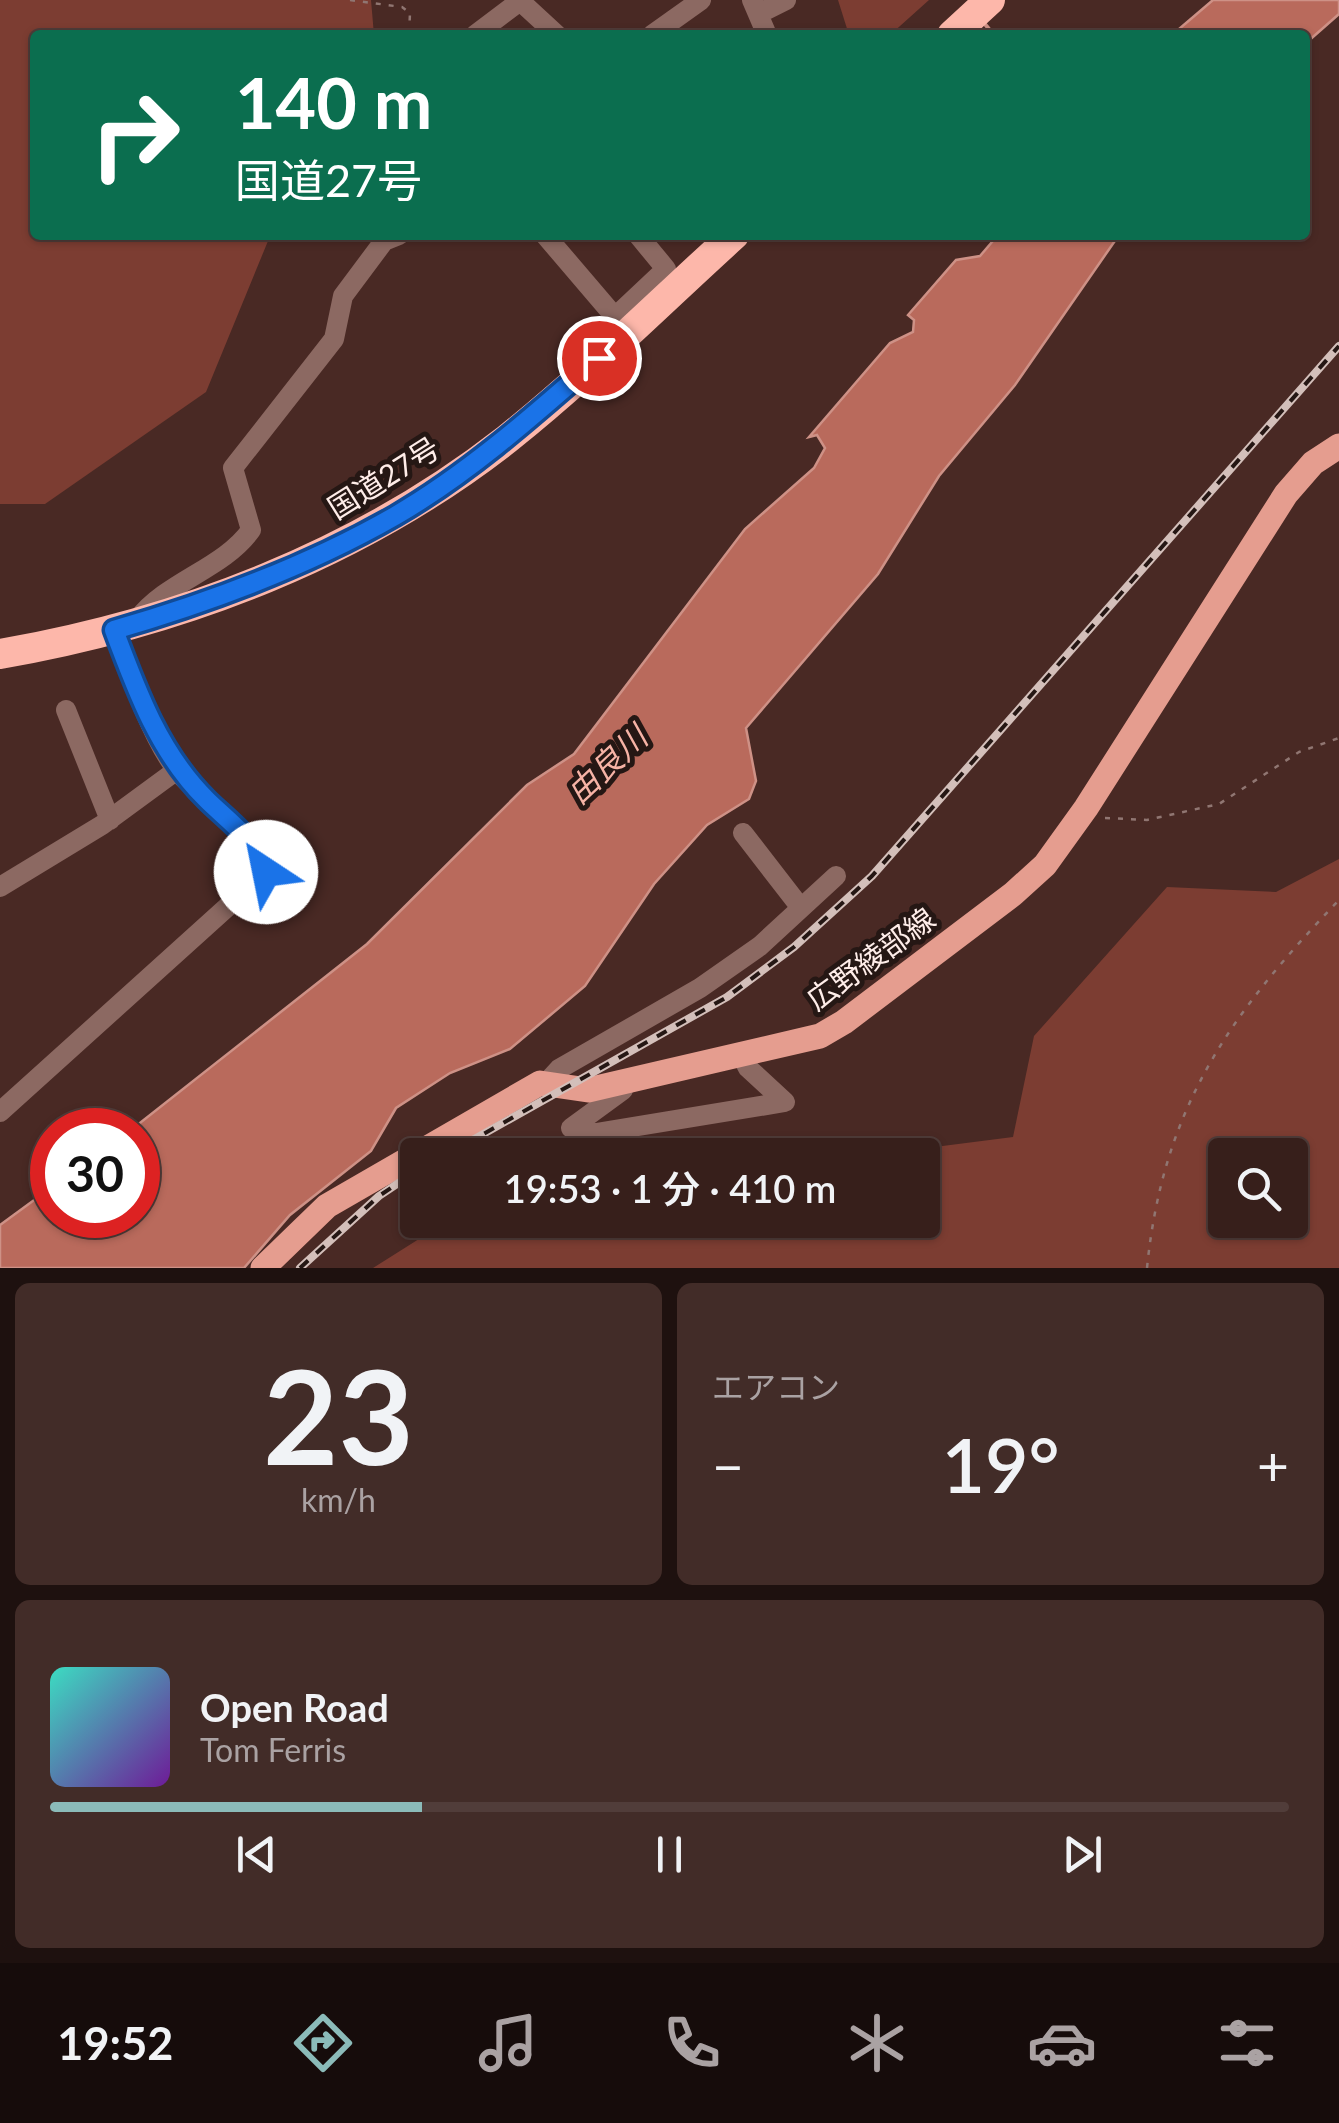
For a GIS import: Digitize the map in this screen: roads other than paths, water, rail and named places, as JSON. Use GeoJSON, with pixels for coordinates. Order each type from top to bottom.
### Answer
{"type":"FeatureCollection","features":[{"type":"Feature","properties":{"kind":"highway"},"geometry":{"type":"LineString","coordinates":[[957,30],[990,0]]}},
{"type":"Feature","properties":{"kind":"highway","name":"国道27号"},"geometry":{"type":"LineString","coordinates":[[0,654],[126,627],[305,563],[397,515],[506,439],[618,327],[728,240]]}},
{"type":"Feature","properties":{"kind":"main road","name":"広野綾部線"},"geometry":{"type":"LineString","coordinates":[[548,1081],[588,1090],[820,1036],[1013,894],[1044,865],[1086,808],[1286,494],[1313,463],[1339,446]]}},
{"type":"Feature","properties":{"kind":"main road"},"geometry":{"type":"LineString","coordinates":[[263,1268],[327,1206],[386,1168],[548,1081]]}},
{"type":"Feature","properties":{"kind":"street"},"geometry":{"type":"LineString","coordinates":[[659,30],[701,0]]}},
{"type":"Feature","properties":{"kind":"street"},"geometry":{"type":"LineString","coordinates":[[756,7],[786,0]]}},
{"type":"Feature","properties":{"kind":"street"},"geometry":{"type":"LineString","coordinates":[[481,30],[520,1],[552,30]]}},
{"type":"Feature","properties":{"kind":"street"},"geometry":{"type":"LineString","coordinates":[[0,1112],[266,872],[264,862],[239,832],[177,770],[131,679],[126,627],[240,546],[251,530],[233,468],[334,339],[343,296],[386,240]]}},
{"type":"Feature","properties":{"kind":"street"},"geometry":{"type":"LineString","coordinates":[[549,240],[618,327],[666,269],[642,240]]}},
{"type":"Feature","properties":{"kind":"street"},"geometry":{"type":"LineString","coordinates":[[66,710],[110,820]]}},
{"type":"Feature","properties":{"kind":"street"},"geometry":{"type":"LineString","coordinates":[[0,888],[110,820],[177,770]]}},
{"type":"Feature","properties":{"kind":"street"},"geometry":{"type":"LineString","coordinates":[[743,833],[801,908]]}},
{"type":"Feature","properties":{"kind":"street"},"geometry":{"type":"LineString","coordinates":[[548,1081],[558,1069],[700,988],[760,946],[836,876]]}},
{"type":"Feature","properties":{"kind":"street"},"geometry":{"type":"LineString","coordinates":[[619,1082],[623,1090],[571,1128],[596,1133],[786,1102],[748,1068],[740,1053]]}},
{"type":"Feature","properties":{"kind":"water"},"geometry":{"type":"Polygon","coordinates":[[[1213,0],[1339,0],[1339,14],[1310,40],[1310,30],[1178,30],[1213,0]]]}},
{"type":"Feature","properties":{"kind":"water","name":"由良川"},"geometry":{"type":"Polygon","coordinates":[[[994,240],[1116,240],[1015,385],[939,476],[878,574],[746,728],[756,781],[749,799],[707,825],[654,884],[585,986],[510,1049],[450,1073],[396,1108],[371,1151],[290,1215],[244,1268],[0,1268],[0,1225],[30,1203],[30,1238],[160,1238],[159,1108],[367,944],[527,785],[574,754],[745,529],[814,468],[825,448],[817,435],[809,437],[890,343],[913,332],[914,320],[908,315],[956,260],[980,256],[994,240]]]}},
{"type":"Feature","properties":{"kind":"waterway"},"geometry":{"type":"LineString","coordinates":[[984,23],[990,30]]}},
{"type":"Feature","properties":{"kind":"railway"},"geometry":{"type":"LineString","coordinates":[[476,1138],[727,997],[794,947],[872,876],[1339,346]]}},
{"type":"Feature","properties":{"kind":"railway"},"geometry":{"type":"LineString","coordinates":[[300,1268],[379,1196],[400,1182]]}}]}
